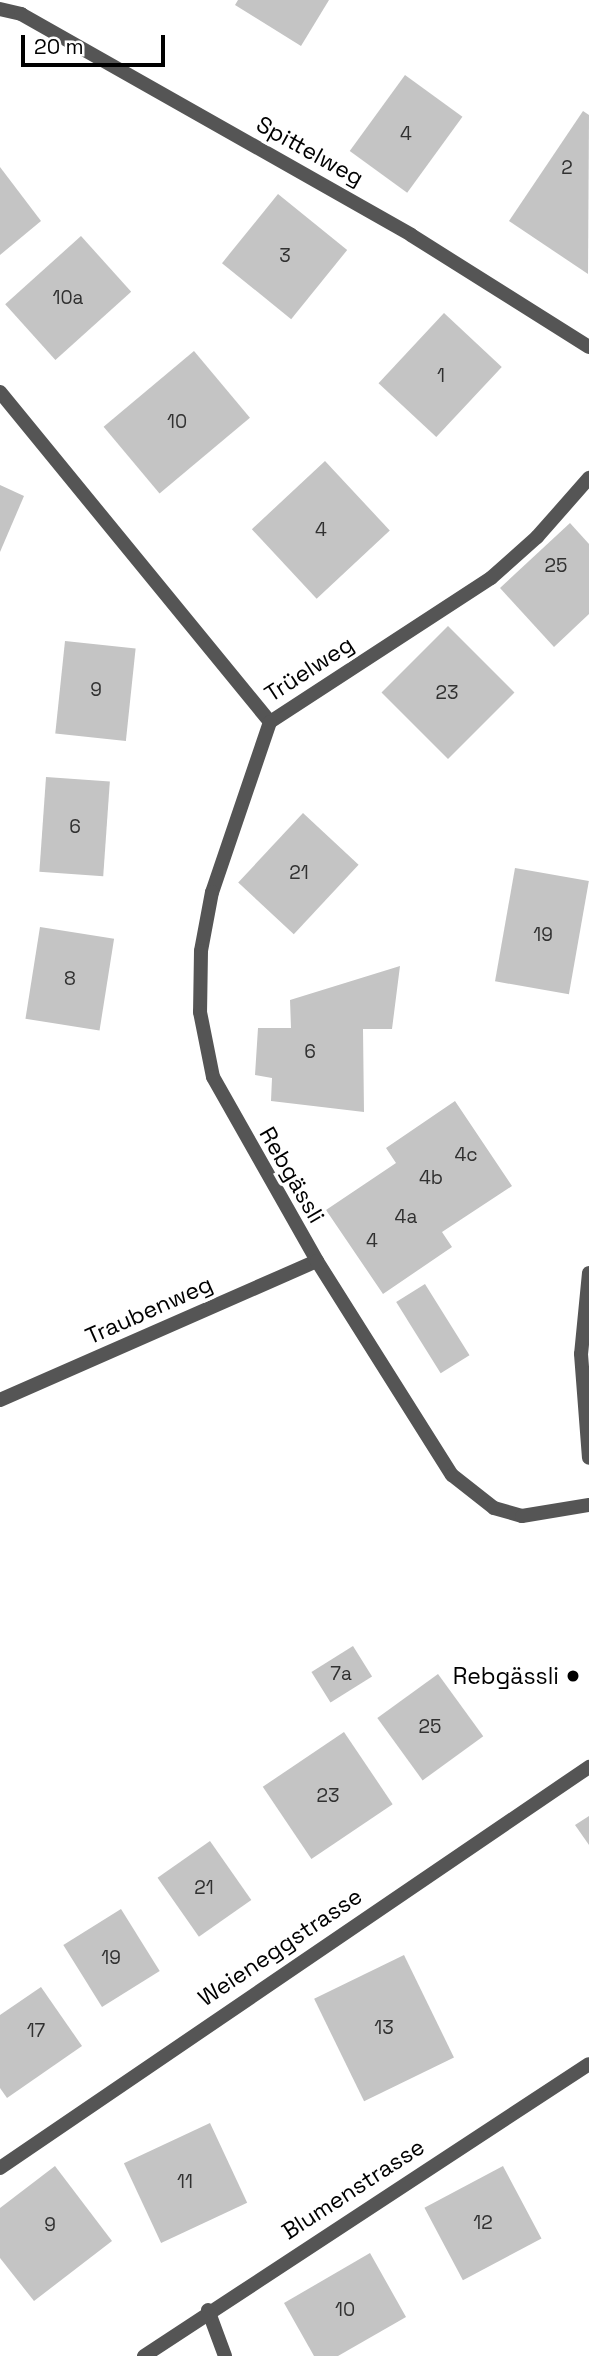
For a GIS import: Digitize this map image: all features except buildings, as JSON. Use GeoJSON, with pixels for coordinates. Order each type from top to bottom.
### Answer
{"type":"FeatureCollection","features":[{"type":"Feature","properties":{"kind":"street","name":"Spittelweg"},"geometry":{"type":"LineString","coordinates":[[0,9],[21,14],[411,234],[589,347]]}},
{"type":"Feature","properties":{"kind":"street","name":"Trüelweg"},"geometry":{"type":"LineString","coordinates":[[0,392],[5,410],[270,722],[491,578],[537,537],[589,478]]}},
{"type":"Feature","properties":{"kind":"street","name":"Rebgässli"},"geometry":{"type":"LineString","coordinates":[[270,722],[212,892],[201,951],[200,1012],[213,1077],[250,1150],[431,1447],[472,1495],[494,1508],[522,1516],[589,1505]]}},
{"type":"Feature","properties":{"kind":"street","name":"Traubenweg"},"geometry":{"type":"LineString","coordinates":[[0,1400],[317,1261]]}},
{"type":"Feature","properties":{"kind":"street"},"geometry":{"type":"LineString","coordinates":[[589,1273],[581,1354],[589,1458]]}},
{"type":"Feature","properties":{"kind":"street","name":"Weieneggstrasse"},"geometry":{"type":"LineString","coordinates":[[0,2168],[589,1767]]}},
{"type":"Feature","properties":{"kind":"street","name":"Blumenstrasse"},"geometry":{"type":"LineString","coordinates":[[144,2356],[208,2310],[589,2064]]}},
{"type":"Feature","properties":{"kind":"street"},"geometry":{"type":"LineString","coordinates":[[208,2310],[225,2356]]}},
{"type":"Feature","properties":{"kind":"place","name":"Rebgässli"},"geometry":{"type":"Point","coordinates":[573,1676]}}]}
